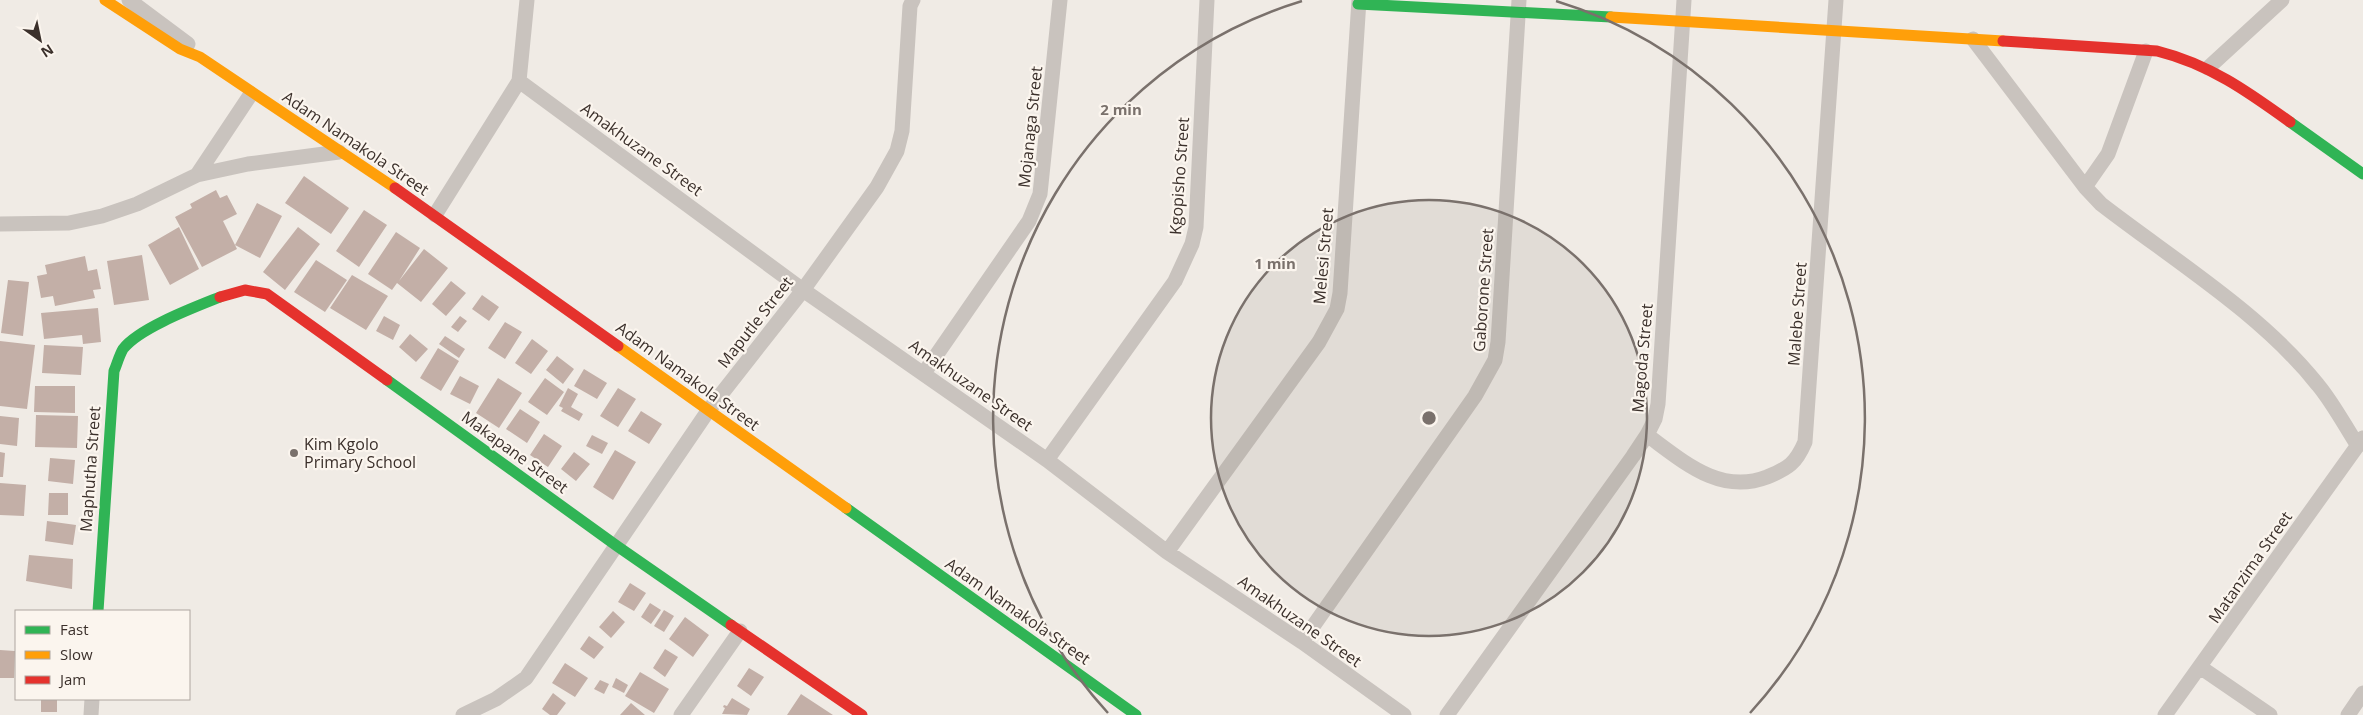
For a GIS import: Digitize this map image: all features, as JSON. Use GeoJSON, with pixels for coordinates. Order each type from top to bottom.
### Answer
{"type":"FeatureCollection","features":[{"type":"Feature","properties":{"kind":"street","name":"Adam Namakola Street"},"geometry":{"type":"LineString","coordinates":[[105,0],[180,49],[200,57],[251,94],[435,215],[1136,715]]}},
{"type":"Feature","properties":{"kind":"street"},"geometry":{"type":"LineString","coordinates":[[129,0],[186,42],[200,57]]}},
{"type":"Feature","properties":{"kind":"street"},"geometry":{"type":"LineString","coordinates":[[435,215],[519,82],[527,0]]}},
{"type":"Feature","properties":{"kind":"street","name":"Maputle Street"},"geometry":{"type":"LineString","coordinates":[[463,715],[496,699],[526,678],[708,411],[803,290],[877,187],[897,151],[902,131],[910,6],[913,0]]}},
{"type":"Feature","properties":{"kind":"street","name":"Mojanaga Street"},"geometry":{"type":"LineString","coordinates":[[924,373],[1029,221],[1040,194],[1060,0]]}},
{"type":"Feature","properties":{"kind":"street","name":"Kgopisho Street"},"geometry":{"type":"LineString","coordinates":[[1047,460],[1174,281],[1192,244],[1196,227],[1207,0]]}},
{"type":"Feature","properties":{"kind":"street","name":"Magoda Street"},"geometry":{"type":"LineString","coordinates":[[1447,715],[1647,435],[1656,419],[1684,0]]}},
{"type":"Feature","properties":{"kind":"street","name":"Malebe Street"},"geometry":{"type":"LineString","coordinates":[[1647,435],[1690,466],[1709,477],[1731,483],[1757,481],[1792,465],[1805,442],[1836,0]]}},
{"type":"Feature","properties":{"kind":"street"},"geometry":{"type":"LineString","coordinates":[[2208,68],[2282,0]]}},
{"type":"Feature","properties":{"kind":"street"},"geometry":{"type":"LineString","coordinates":[[1358,2],[1518,6],[1682,21],[2146,50],[2182,57],[2231,80],[2363,174]]}},
{"type":"Feature","properties":{"kind":"street","name":"Melesi Street"},"geometry":{"type":"LineString","coordinates":[[1167,552],[1319,342],[1337,309],[1340,292],[1358,2]]}},
{"type":"Feature","properties":{"kind":"street","name":"Gaborone Street"},"geometry":{"type":"LineString","coordinates":[[1302,642],[1475,396],[1495,360],[1498,342],[1518,6]]}},
{"type":"Feature","properties":{"kind":"street"},"geometry":{"type":"LineString","coordinates":[[1974,39],[2085,187],[2101,204],[2222,296],[2287,351],[2319,385],[2360,442]]}},
{"type":"Feature","properties":{"kind":"street"},"geometry":{"type":"LineString","coordinates":[[2085,187],[2111,148],[2146,50]]}},
{"type":"Feature","properties":{"kind":"street","name":"Amakhuzane Street"},"geometry":{"type":"LineString","coordinates":[[519,82],[803,290],[1047,460],[1167,552],[1302,642],[1404,715]]}},
{"type":"Feature","properties":{"kind":"street"},"geometry":{"type":"LineString","coordinates":[[197,175],[251,94]]}},
{"type":"Feature","properties":{"kind":"street"},"geometry":{"type":"LineString","coordinates":[[0,224],[69,224],[102,216],[137,204],[197,175],[248,164],[339,152]]}},
{"type":"Feature","properties":{"kind":"street","name":"Makapane Street"},"geometry":{"type":"LineString","coordinates":[[136,337],[217,297],[244,290],[259,290],[274,298],[617,546],[862,715]]}},
{"type":"Feature","properties":{"kind":"street","name":"Maphutha Street"},"geometry":{"type":"LineString","coordinates":[[98,610],[114,371],[125,347],[136,337]]}},
{"type":"Feature","properties":{"kind":"street","name":"Matanzima Street"},"geometry":{"type":"LineString","coordinates":[[2165,715],[2360,442]]}},
{"type":"Feature","properties":{"kind":"street"},"geometry":{"type":"LineString","coordinates":[[681,715],[740,631]]}},
{"type":"Feature","properties":{"kind":"street"},"geometry":{"type":"LineString","coordinates":[[2200,667],[2270,715]]}},
{"type":"Feature","properties":{"kind":"street"},"geometry":{"type":"LineString","coordinates":[[2348,715],[2363,693]]}},
{"type":"Feature","properties":{"kind":"street"},"geometry":{"type":"LineString","coordinates":[[91,715],[92,700]]}},
{"type":"Feature","properties":{"kind":"building"},"geometry":{"type":"Polygon","coordinates":[[[304,176],[349,208],[331,234],[285,203],[304,176]]]}},
{"type":"Feature","properties":{"kind":"building"},"geometry":{"type":"Polygon","coordinates":[[[216,190],[220,198],[227,195],[237,214],[223,221],[237,249],[202,267],[175,217],[192,208],[190,204],[216,190]]]}},
{"type":"Feature","properties":{"kind":"building"},"geometry":{"type":"Polygon","coordinates":[[[257,203],[282,216],[260,258],[235,245],[257,203]]]}},
{"type":"Feature","properties":{"kind":"building"},"geometry":{"type":"Polygon","coordinates":[[[364,210],[387,225],[359,267],[336,251],[364,210]]]}},
{"type":"Feature","properties":{"kind":"building"},"geometry":{"type":"Polygon","coordinates":[[[179,227],[199,269],[170,285],[148,245],[179,227]]]}},
{"type":"Feature","properties":{"kind":"building"},"geometry":{"type":"Polygon","coordinates":[[[298,227],[320,244],[285,290],[263,272],[298,227]]]}},
{"type":"Feature","properties":{"kind":"building"},"geometry":{"type":"Polygon","coordinates":[[[396,232],[420,248],[399,281],[424,249],[448,268],[421,302],[397,283],[392,290],[368,274],[396,232]]]}},
{"type":"Feature","properties":{"kind":"building"},"geometry":{"type":"Polygon","coordinates":[[[142,255],[149,300],[114,305],[107,261],[142,255]]]}},
{"type":"Feature","properties":{"kind":"building"},"geometry":{"type":"Polygon","coordinates":[[[85,256],[88,271],[97,269],[101,289],[93,290],[95,298],[55,306],[53,296],[41,298],[37,276],[47,274],[45,265],[85,256]]]}},
{"type":"Feature","properties":{"kind":"building"},"geometry":{"type":"Polygon","coordinates":[[[316,260],[347,280],[325,312],[294,292],[316,260]]]}},
{"type":"Feature","properties":{"kind":"building"},"geometry":{"type":"Polygon","coordinates":[[[352,275],[388,296],[366,330],[330,308],[352,275]]]}},
{"type":"Feature","properties":{"kind":"building"},"geometry":{"type":"Polygon","coordinates":[[[8,280],[29,282],[23,336],[1,333],[8,280]]]}},
{"type":"Feature","properties":{"kind":"building"},"geometry":{"type":"Polygon","coordinates":[[[451,281],[466,293],[446,316],[432,304],[451,281]]]}},
{"type":"Feature","properties":{"kind":"building"},"geometry":{"type":"Polygon","coordinates":[[[482,295],[499,307],[489,321],[472,309],[482,295]]]}},
{"type":"Feature","properties":{"kind":"building"},"geometry":{"type":"Polygon","coordinates":[[[98,308],[101,342],[83,344],[82,335],[44,339],[41,313],[98,308]]]}},
{"type":"Feature","properties":{"kind":"building"},"geometry":{"type":"Polygon","coordinates":[[[384,316],[400,325],[393,340],[376,331],[384,316]]]}},
{"type":"Feature","properties":{"kind":"building"},"geometry":{"type":"Polygon","coordinates":[[[460,316],[467,321],[458,332],[451,327],[460,316]]]}},
{"type":"Feature","properties":{"kind":"building"},"geometry":{"type":"Polygon","coordinates":[[[505,322],[522,332],[505,359],[488,348],[505,322]]]}},
{"type":"Feature","properties":{"kind":"building"},"geometry":{"type":"Polygon","coordinates":[[[410,334],[428,349],[416,362],[399,347],[410,334]]]}},
{"type":"Feature","properties":{"kind":"building"},"geometry":{"type":"Polygon","coordinates":[[[445,336],[465,349],[459,358],[439,344],[445,336]]]}},
{"type":"Feature","properties":{"kind":"building"},"geometry":{"type":"Polygon","coordinates":[[[532,339],[548,351],[531,374],[515,363],[532,339]]]}},
{"type":"Feature","properties":{"kind":"building"},"geometry":{"type":"Polygon","coordinates":[[[0,341],[35,345],[27,409],[0,406],[0,341]]]}},
{"type":"Feature","properties":{"kind":"building"},"geometry":{"type":"Polygon","coordinates":[[[44,345],[83,347],[81,375],[42,373],[44,345]]]}},
{"type":"Feature","properties":{"kind":"building"},"geometry":{"type":"Polygon","coordinates":[[[438,348],[459,361],[441,391],[420,378],[438,348]]]}},
{"type":"Feature","properties":{"kind":"building"},"geometry":{"type":"Polygon","coordinates":[[[557,356],[574,369],[563,384],[546,370],[557,356]]]}},
{"type":"Feature","properties":{"kind":"building"},"geometry":{"type":"Polygon","coordinates":[[[584,369],[607,383],[597,399],[574,386],[584,369]]]}},
{"type":"Feature","properties":{"kind":"building"},"geometry":{"type":"Polygon","coordinates":[[[460,376],[479,386],[470,404],[450,394],[460,376]]]}},
{"type":"Feature","properties":{"kind":"building"},"geometry":{"type":"Polygon","coordinates":[[[498,378],[522,393],[499,428],[476,413],[498,378]]]}},
{"type":"Feature","properties":{"kind":"building"},"geometry":{"type":"Polygon","coordinates":[[[545,378],[564,392],[547,415],[528,402],[545,378]]]}},
{"type":"Feature","properties":{"kind":"building"},"geometry":{"type":"Polygon","coordinates":[[[35,386],[75,386],[75,413],[34,412],[35,386]]]}},
{"type":"Feature","properties":{"kind":"building"},"geometry":{"type":"Polygon","coordinates":[[[568,388],[578,394],[571,407],[583,414],[579,421],[561,411],[563,408],[559,406],[568,388]]]}},
{"type":"Feature","properties":{"kind":"building"},"geometry":{"type":"Polygon","coordinates":[[[618,388],[636,399],[618,427],[600,416],[618,388]]]}},
{"type":"Feature","properties":{"kind":"building"},"geometry":{"type":"Polygon","coordinates":[[[520,409],[540,422],[527,443],[506,429],[520,409]]]}},
{"type":"Feature","properties":{"kind":"building"},"geometry":{"type":"Polygon","coordinates":[[[641,411],[662,424],[649,444],[628,431],[641,411]]]}},
{"type":"Feature","properties":{"kind":"building"},"geometry":{"type":"Polygon","coordinates":[[[36,415],[78,416],[77,448],[35,447],[36,415]]]}},
{"type":"Feature","properties":{"kind":"building"},"geometry":{"type":"Polygon","coordinates":[[[0,416],[19,418],[17,446],[0,444],[0,416]]]}},
{"type":"Feature","properties":{"kind":"building"},"geometry":{"type":"Polygon","coordinates":[[[544,434],[562,446],[548,467],[530,455],[544,434]]]}},
{"type":"Feature","properties":{"kind":"building"},"geometry":{"type":"Polygon","coordinates":[[[592,435],[608,443],[602,454],[586,446],[592,435]]]}},
{"type":"Feature","properties":{"kind":"building"},"geometry":{"type":"Polygon","coordinates":[[[615,450],[636,462],[613,500],[593,487],[615,450]]]}},
{"type":"Feature","properties":{"kind":"building"},"geometry":{"type":"Polygon","coordinates":[[[0,452],[5,453],[3,477],[0,477],[0,452]]]}},
{"type":"Feature","properties":{"kind":"building"},"geometry":{"type":"Polygon","coordinates":[[[574,452],[590,464],[576,481],[561,469],[574,452]]]}},
{"type":"Feature","properties":{"kind":"building"},"geometry":{"type":"Polygon","coordinates":[[[50,458],[75,460],[73,484],[48,481],[50,458]]]}},
{"type":"Feature","properties":{"kind":"building"},"geometry":{"type":"Polygon","coordinates":[[[0,483],[26,485],[24,516],[0,515],[0,483]]]}},
{"type":"Feature","properties":{"kind":"building"},"geometry":{"type":"Polygon","coordinates":[[[49,493],[68,493],[68,515],[48,515],[49,493]]]}},
{"type":"Feature","properties":{"kind":"building"},"geometry":{"type":"Polygon","coordinates":[[[47,521],[76,525],[73,545],[45,541],[47,521]]]}},
{"type":"Feature","properties":{"kind":"building"},"geometry":{"type":"Polygon","coordinates":[[[29,555],[73,559],[72,589],[26,581],[29,555]]]}},
{"type":"Feature","properties":{"kind":"building"},"geometry":{"type":"Polygon","coordinates":[[[630,583],[646,593],[634,611],[618,602],[630,583]]]}},
{"type":"Feature","properties":{"kind":"building"},"geometry":{"type":"Polygon","coordinates":[[[650,603],[661,610],[651,624],[641,617],[650,603]]]}},
{"type":"Feature","properties":{"kind":"building"},"geometry":{"type":"Polygon","coordinates":[[[664,610],[674,616],[664,632],[654,626],[664,610]]]}},
{"type":"Feature","properties":{"kind":"building"},"geometry":{"type":"Polygon","coordinates":[[[613,611],[625,622],[611,638],[599,627],[613,611]]]}},
{"type":"Feature","properties":{"kind":"building"},"geometry":{"type":"Polygon","coordinates":[[[685,617],[709,635],[693,657],[669,639],[685,617]]]}},
{"type":"Feature","properties":{"kind":"building"},"geometry":{"type":"Polygon","coordinates":[[[589,636],[604,647],[594,659],[580,649],[589,636]]]}},
{"type":"Feature","properties":{"kind":"building"},"geometry":{"type":"Polygon","coordinates":[[[665,649],[678,657],[665,677],[653,668],[665,649]]]}},
{"type":"Feature","properties":{"kind":"building"},"geometry":{"type":"Polygon","coordinates":[[[0,650],[15,651],[14,678],[0,678],[0,650]]]}},
{"type":"Feature","properties":{"kind":"building"},"geometry":{"type":"Polygon","coordinates":[[[565,663],[588,678],[575,697],[552,683],[565,663]]]}},
{"type":"Feature","properties":{"kind":"building"},"geometry":{"type":"Polygon","coordinates":[[[749,668],[764,677],[751,696],[737,686],[749,668]]]}},
{"type":"Feature","properties":{"kind":"building"},"geometry":{"type":"Polygon","coordinates":[[[640,672],[669,689],[654,713],[625,696],[640,672]]]}},
{"type":"Feature","properties":{"kind":"building"},"geometry":{"type":"Polygon","coordinates":[[[616,678],[628,685],[624,693],[612,687],[616,678]]]}},
{"type":"Feature","properties":{"kind":"building"},"geometry":{"type":"Polygon","coordinates":[[[600,680],[609,684],[604,694],[594,689],[600,680]]]}},
{"type":"Feature","properties":{"kind":"building"},"geometry":{"type":"Polygon","coordinates":[[[553,693],[566,703],[557,715],[550,715],[542,709],[553,693]]]}},
{"type":"Feature","properties":{"kind":"building"},"geometry":{"type":"Polygon","coordinates":[[[801,694],[833,715],[787,715],[801,694]]]}},
{"type":"Feature","properties":{"kind":"building"},"geometry":{"type":"Polygon","coordinates":[[[732,698],[750,709],[747,715],[722,714],[725,708],[723,707],[724,705],[727,706],[732,698]]]}},
{"type":"Feature","properties":{"kind":"building"},"geometry":{"type":"Polygon","coordinates":[[[41,700],[57,700],[57,712],[41,712],[41,700]]]}},
{"type":"Feature","properties":{"kind":"building"},"geometry":{"type":"Polygon","coordinates":[[[631,703],[645,715],[620,715],[631,703]]]}},
{"type":"Feature","properties":{"kind":"traffic: fast"},"geometry":{"type":"LineString","coordinates":[[1358,4],[1611,17]]}},
{"type":"Feature","properties":{"kind":"traffic: fast"},"geometry":{"type":"LineString","coordinates":[[2290,122],[2363,174]]}},
{"type":"Feature","properties":{"kind":"traffic: fast"},"geometry":{"type":"LineString","coordinates":[[98,610],[114,371],[119,357],[123,349],[141,333],[168,319],[220,297]]}},
{"type":"Feature","properties":{"kind":"traffic: fast"},"geometry":{"type":"LineString","coordinates":[[387,380],[617,546],[731,625]]}},
{"type":"Feature","properties":{"kind":"traffic: fast"},"geometry":{"type":"LineString","coordinates":[[846,508],[1136,715]]}},
{"type":"Feature","properties":{"kind":"traffic: slow"},"geometry":{"type":"LineString","coordinates":[[105,0],[180,49],[200,57],[395,188]]}},
{"type":"Feature","properties":{"kind":"traffic: slow"},"geometry":{"type":"LineString","coordinates":[[1611,17],[2003,41]]}},
{"type":"Feature","properties":{"kind":"traffic: slow"},"geometry":{"type":"LineString","coordinates":[[618,346],[846,508]]}},
{"type":"Feature","properties":{"kind":"traffic: jam"},"geometry":{"type":"LineString","coordinates":[[2003,41],[2157,51],[2194,63],[2211,71],[2243,89],[2290,122]]}},
{"type":"Feature","properties":{"kind":"traffic: jam"},"geometry":{"type":"LineString","coordinates":[[395,188],[618,346]]}},
{"type":"Feature","properties":{"kind":"traffic: jam"},"geometry":{"type":"LineString","coordinates":[[220,297],[245,290],[267,294],[387,380]]}},
{"type":"Feature","properties":{"kind":"traffic: jam"},"geometry":{"type":"LineString","coordinates":[[731,625],[862,715]]}},
{"type":"Feature","properties":{"kind":"place","name":"Kim Kgolo Primary School"},"geometry":{"type":"Point","coordinates":[294,453]}}]}
